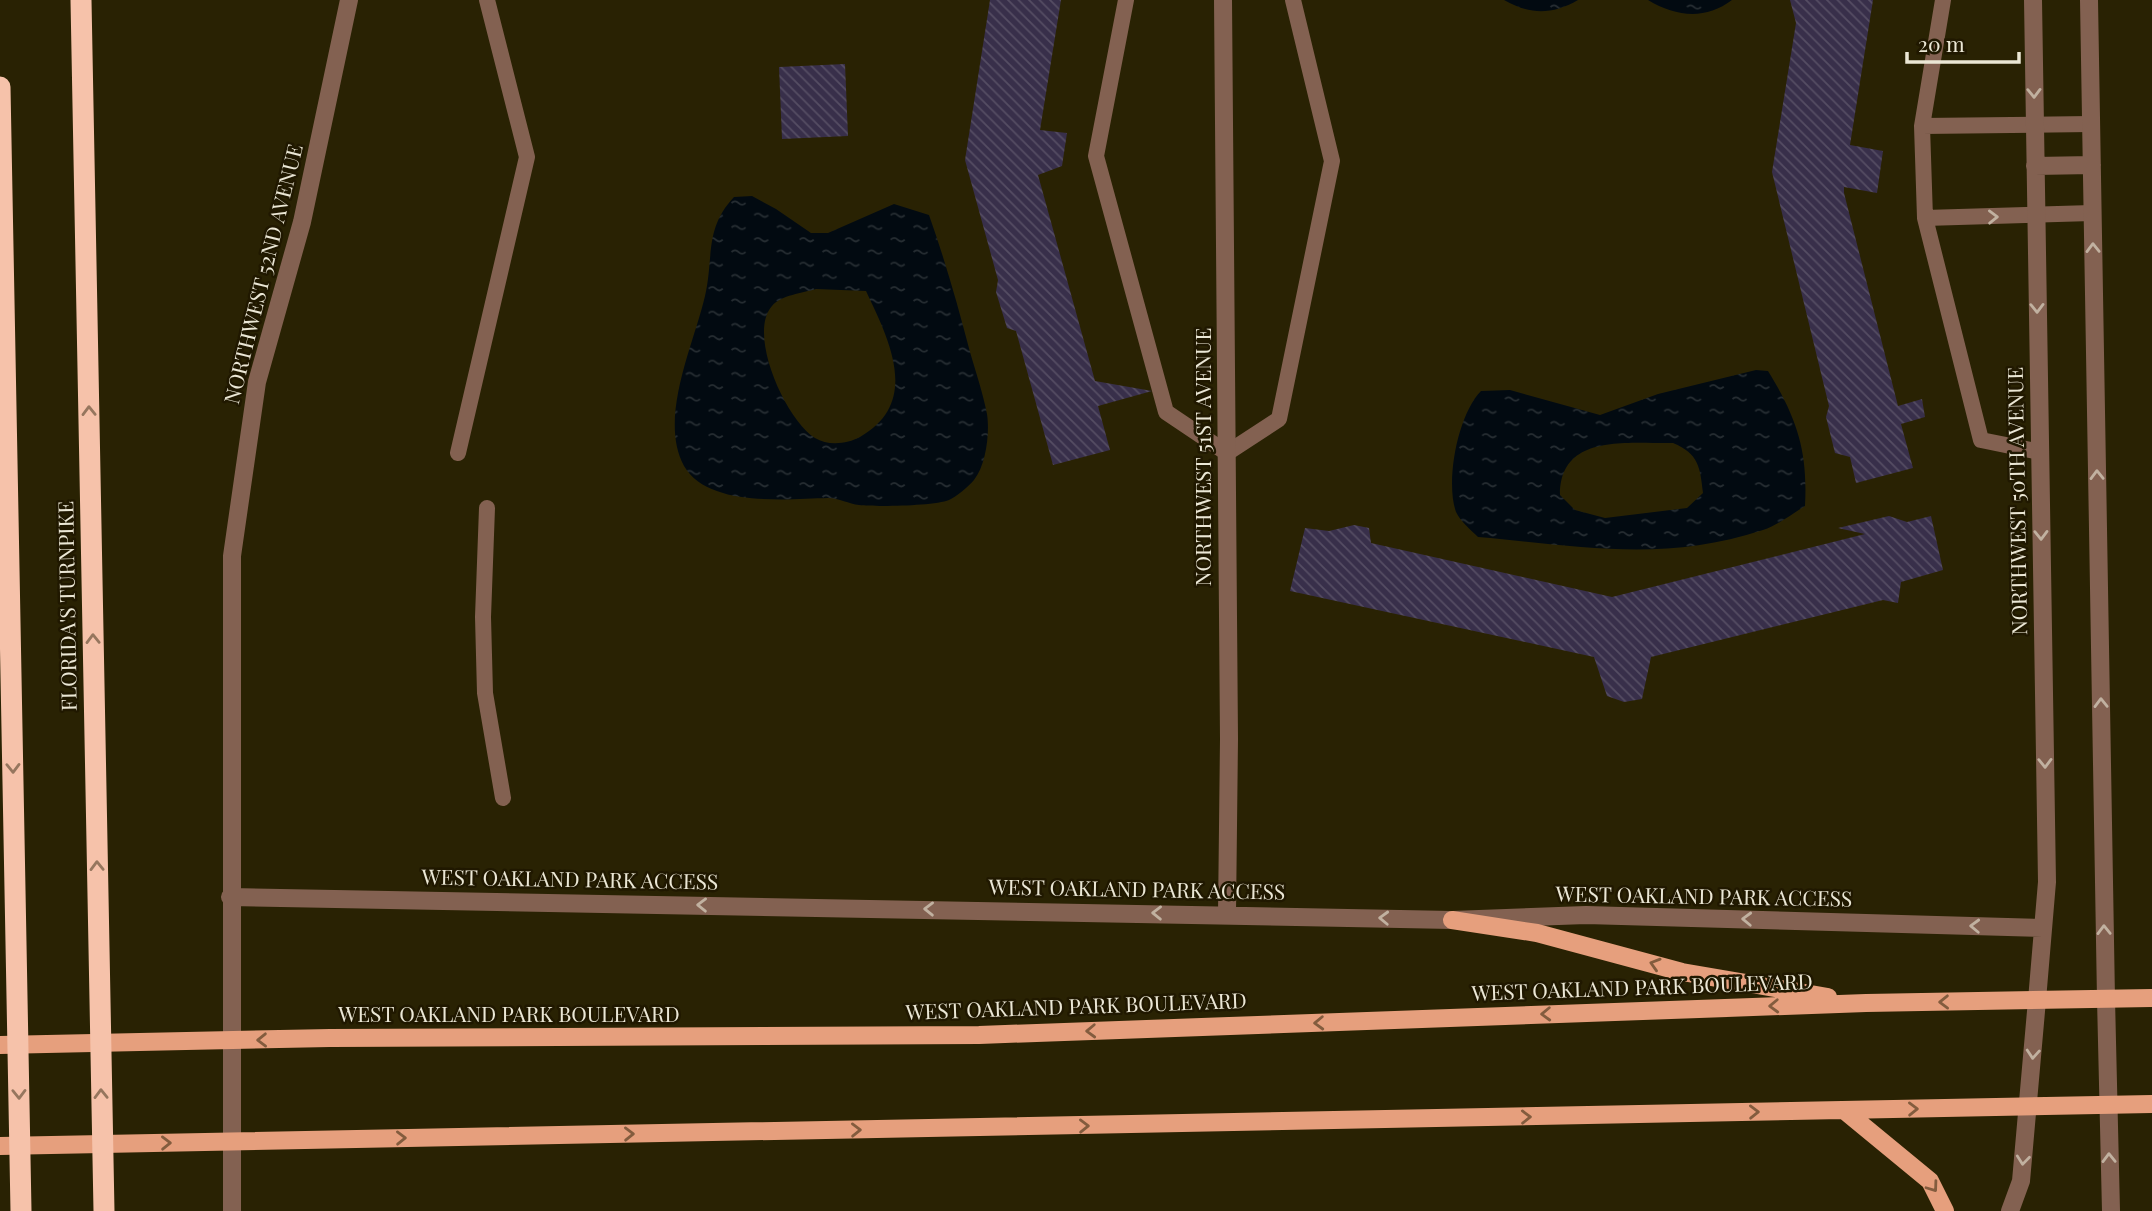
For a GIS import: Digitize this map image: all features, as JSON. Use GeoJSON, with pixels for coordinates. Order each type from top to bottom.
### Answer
{"type":"FeatureCollection","features":[{"type":"Feature","properties":{"kind":"highway","name":"FLORIDA'S TURNPIKE"},"geometry":{"type":"LineString","coordinates":[[81,0],[104,1211]]}},
{"type":"Feature","properties":{"kind":"highway"},"geometry":{"type":"LineString","coordinates":[[0,87],[21,1211]]}},
{"type":"Feature","properties":{"kind":"main road"},"geometry":{"type":"LineString","coordinates":[[1452,920],[1537,933],[1682,972],[1866,1003]]}},
{"type":"Feature","properties":{"kind":"main road","name":"WEST OAKLAND PARK BOULEVARD"},"geometry":{"type":"LineString","coordinates":[[0,1045],[330,1038],[979,1035],[1866,1003],[2152,998]]}},
{"type":"Feature","properties":{"kind":"main road"},"geometry":{"type":"LineString","coordinates":[[0,1146],[2152,1104]]}},
{"type":"Feature","properties":{"kind":"main road"},"geometry":{"type":"LineString","coordinates":[[1845,1111],[1930,1181],[1945,1211]]}},
{"type":"Feature","properties":{"kind":"street","name":"NORTHWEST 52ND AVENUE"},"geometry":{"type":"LineString","coordinates":[[232,1211],[232,556],[257,382],[302,222],[349,0]]}},
{"type":"Feature","properties":{"kind":"street","name":"NORTHWEST 51ST AVENUE"},"geometry":{"type":"LineString","coordinates":[[1223,0],[1227,914]]}},
{"type":"Feature","properties":{"kind":"street","name":"NORTHWEST 50TH AVENUE"},"geometry":{"type":"LineString","coordinates":[[2010,1211],[2021,1181],[2047,882],[2033,0]]}},
{"type":"Feature","properties":{"kind":"street"},"geometry":{"type":"LineString","coordinates":[[2089,0],[2111,1211]]}},
{"type":"Feature","properties":{"kind":"street"},"geometry":{"type":"LineString","coordinates":[[2035,166],[2092,165]]}},
{"type":"Feature","properties":{"kind":"street","name":"WEST OAKLAND PARK ACCESS"},"geometry":{"type":"LineString","coordinates":[[230,897],[1452,920],[1586,915],[2043,928]]}},
{"type":"Feature","properties":{"kind":"lane"},"geometry":{"type":"LineString","coordinates":[[458,453],[527,157],[487,0]]}},
{"type":"Feature","properties":{"kind":"lane"},"geometry":{"type":"LineString","coordinates":[[1126,0],[1096,156],[1166,412],[1227,453],[1279,419],[1332,161],[1293,0]]}},
{"type":"Feature","properties":{"kind":"lane"},"geometry":{"type":"LineString","coordinates":[[1944,0],[1922,126],[1925,218],[1981,440],[2040,452]]}},
{"type":"Feature","properties":{"kind":"lane"},"geometry":{"type":"LineString","coordinates":[[1922,126],[2035,127],[2091,124]]}},
{"type":"Feature","properties":{"kind":"lane"},"geometry":{"type":"LineString","coordinates":[[1925,218],[2092,213]]}},
{"type":"Feature","properties":{"kind":"lane"},"geometry":{"type":"LineString","coordinates":[[487,508],[483,617],[485,693],[503,798]]}},
{"type":"Feature","properties":{"kind":"water"},"geometry":{"type":"Polygon","coordinates":[[[1504,0],[1578,0],[1550,11],[1532,11],[1504,0]]]}},
{"type":"Feature","properties":{"kind":"water"},"geometry":{"type":"Polygon","coordinates":[[[1648,0],[1732,0],[1712,11],[1691,14],[1669,10],[1648,0]]]}},
{"type":"Feature","properties":{"kind":"water"},"geometry":{"type":"Polygon","coordinates":[[[752,196],[811,233],[828,233],[894,204],[929,215],[987,414],[988,430],[982,466],[974,480],[959,494],[942,502],[891,506],[859,505],[828,498],[750,498],[711,489],[695,479],[684,466],[677,447],[676,404],[705,296],[714,232],[718,220],[734,197],[752,196]],[[816,289],[792,295],[776,302],[765,319],[767,355],[782,396],[804,428],[815,438],[826,442],[849,441],[860,437],[879,423],[890,406],[895,388],[890,349],[866,291],[816,289]]]}},
{"type":"Feature","properties":{"kind":"water"},"geometry":{"type":"Polygon","coordinates":[[[1756,370],[1768,371],[1786,404],[1798,436],[1805,468],[1805,506],[1763,530],[1726,540],[1656,549],[1587,547],[1478,537],[1456,512],[1452,483],[1456,448],[1466,415],[1481,391],[1510,390],[1600,415],[1658,394],[1756,370]],[[1636,443],[1600,446],[1584,452],[1571,461],[1563,475],[1560,495],[1575,510],[1605,518],[1687,508],[1703,493],[1697,462],[1682,447],[1673,443],[1636,443]]]}},
{"type":"Feature","properties":{"kind":"building"},"geometry":{"type":"Polygon","coordinates":[[[990,0],[1061,0],[1040,130],[1067,133],[1062,166],[1038,175],[1095,381],[1152,391],[1098,406],[1110,450],[1053,465],[1016,331],[1007,328],[996,292],[998,280],[965,160],[990,0]]]}},
{"type":"Feature","properties":{"kind":"building"},"geometry":{"type":"Polygon","coordinates":[[[1790,0],[1873,0],[1850,145],[1883,151],[1877,193],[1844,187],[1844,193],[1898,406],[1922,399],[1925,417],[1901,424],[1913,468],[1856,483],[1850,457],[1835,453],[1826,417],[1829,406],[1772,172],[1796,23],[1790,0]]]}},
{"type":"Feature","properties":{"kind":"building"},"geometry":{"type":"Polygon","coordinates":[[[845,64],[848,136],[782,139],[779,67],[845,64]]]}},
{"type":"Feature","properties":{"kind":"building"},"geometry":{"type":"Polygon","coordinates":[[[1889,516],[1907,522],[1931,516],[1943,570],[1901,582],[1898,603],[1883,600],[1651,657],[1642,699],[1624,702],[1607,696],[1594,657],[1290,591],[1305,528],[1329,531],[1354,525],[1369,528],[1371,543],[1612,597],[1865,534],[1838,528],[1889,516]]]}}]}
